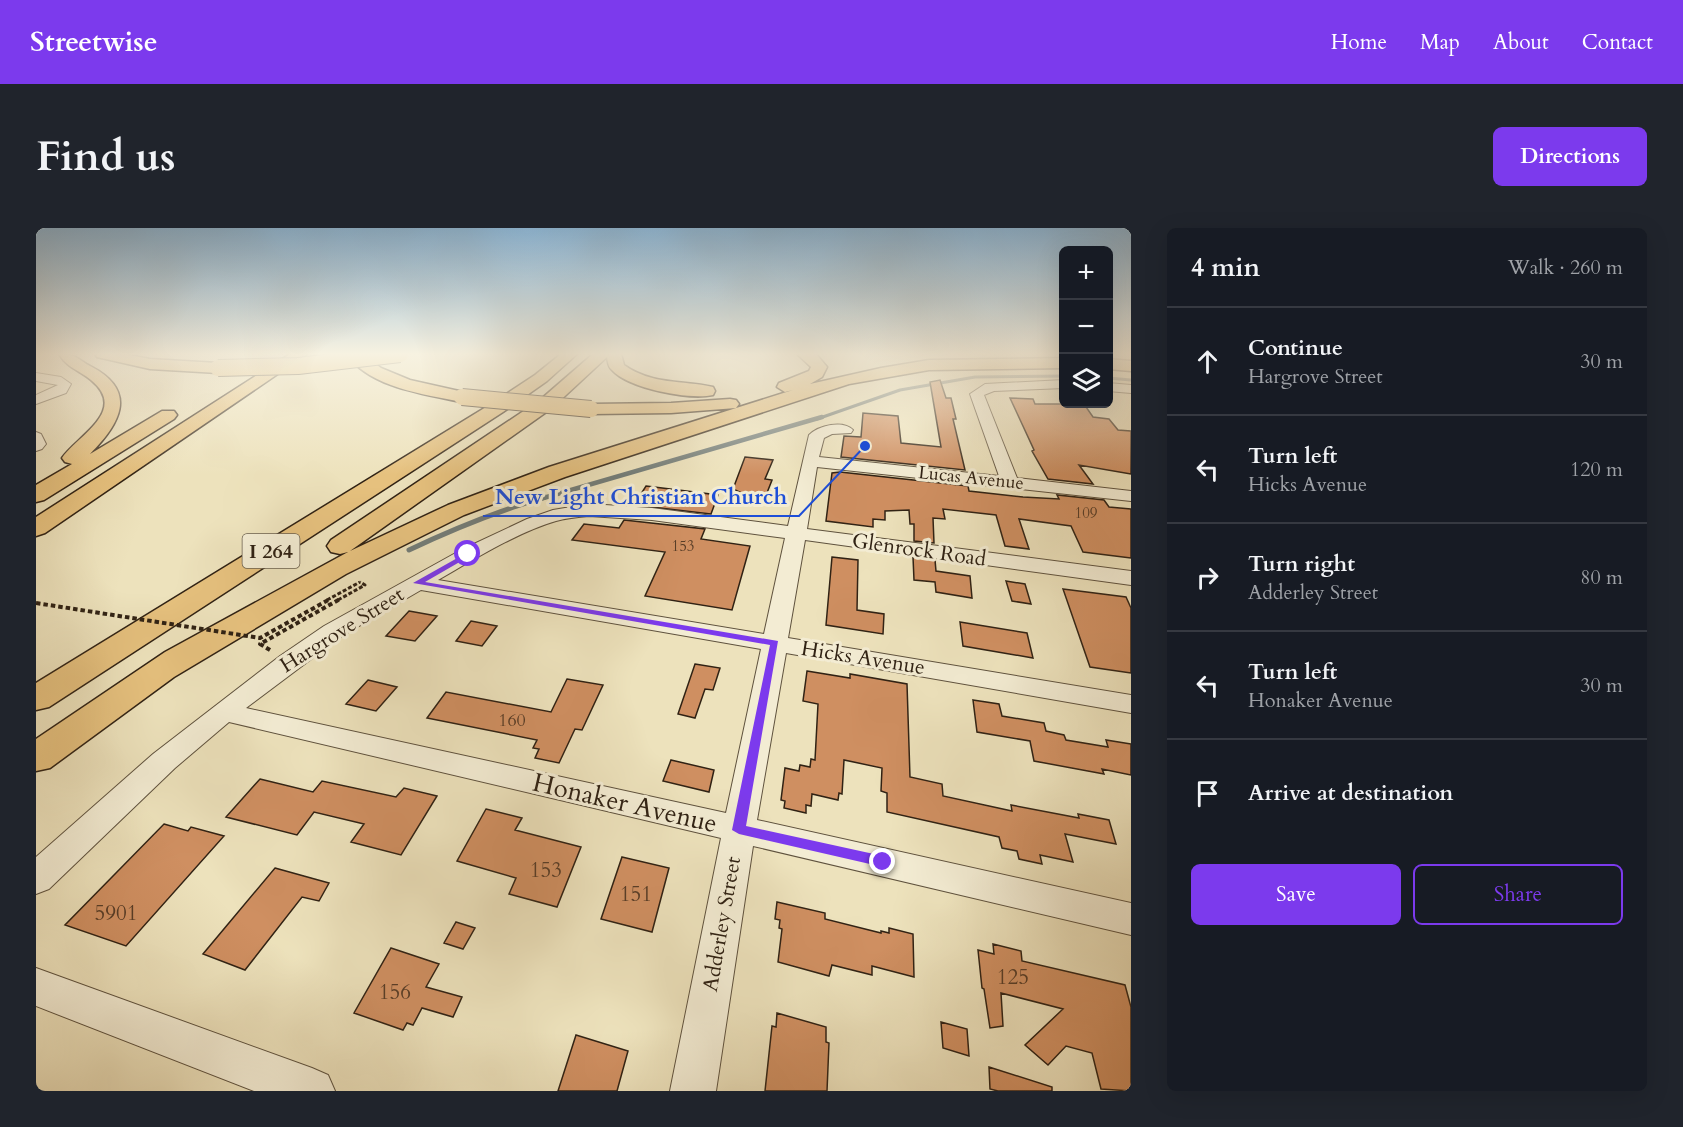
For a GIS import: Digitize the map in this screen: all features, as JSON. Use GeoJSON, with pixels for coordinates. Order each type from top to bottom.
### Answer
{"type":"FeatureCollection","features":[{"type":"Feature","properties":{"kind":"highway"},"geometry":{"type":"LineString","coordinates":[[36,486],[96,437],[111,413],[113,402],[110,394]]}},
{"type":"Feature","properties":{"kind":"highway"},"geometry":{"type":"LineString","coordinates":[[36,528],[239,394]]}},
{"type":"Feature","properties":{"kind":"highway"},"geometry":{"type":"LineString","coordinates":[[452,394],[521,404],[591,409],[671,408],[724,404],[788,394]]}},
{"type":"Feature","properties":{"kind":"highway"},"geometry":{"type":"LineString","coordinates":[[473,422],[506,394]]}},
{"type":"Feature","properties":{"kind":"highway","name":"I 264"},"geometry":{"type":"LineString","coordinates":[[36,699],[516,394]]}},
{"type":"Feature","properties":{"kind":"highway"},"geometry":{"type":"LineString","coordinates":[[36,758],[557,394]]}},
{"type":"Feature","properties":{"kind":"highway"},"geometry":{"type":"LineString","coordinates":[[158,672],[336,568],[456,510],[557,472],[797,394]]}},
{"type":"Feature","properties":{"kind":"highway"},"geometry":{"type":"LineString","coordinates":[[36,495],[188,403]]}},
{"type":"Feature","properties":{"kind":"street"},"geometry":{"type":"LineString","coordinates":[[36,400],[54,394]]}},
{"type":"Feature","properties":{"kind":"street"},"geometry":{"type":"LineString","coordinates":[[977,394],[1010,483]]}},
{"type":"Feature","properties":{"kind":"street","name":"Adderley Street"},"geometry":{"type":"LineString","coordinates":[[693,1091],[739,830],[810,461],[817,435],[830,430],[846,430]]}},
{"type":"Feature","properties":{"kind":"street"},"geometry":{"type":"LineString","coordinates":[[36,437],[38,444],[36,446]]}},
{"type":"Feature","properties":{"kind":"street","name":"Lucas Avenue"},"geometry":{"type":"LineString","coordinates":[[810,461],[1131,496]]}},
{"type":"Feature","properties":{"kind":"street","name":"Hargrove Street"},"geometry":{"type":"LineString","coordinates":[[36,879],[164,761],[289,661],[333,632],[500,537],[567,513],[608,510],[708,522]]}},
{"type":"Feature","properties":{"kind":"street","name":"Glenrock Road"},"geometry":{"type":"LineString","coordinates":[[708,522],[1131,578]]}},
{"type":"Feature","properties":{"kind":"street","name":"Hicks Avenue"},"geometry":{"type":"LineString","coordinates":[[417,583],[1131,704]]}},
{"type":"Feature","properties":{"kind":"street","name":"Honaker Avenue"},"geometry":{"type":"LineString","coordinates":[[225,712],[1131,919]]}},
{"type":"Feature","properties":{"kind":"street"},"geometry":{"type":"LineString","coordinates":[[36,987],[312,1091]]}},
{"type":"Feature","properties":{"kind":"path"},"geometry":{"type":"LineString","coordinates":[[36,603],[260,638],[360,582],[365,585],[260,644],[289,661]]}},
{"type":"Feature","properties":{"kind":"building"},"geometry":{"type":"Polygon","coordinates":[[[932,394],[945,394],[946,398],[951,398],[956,419],[953,419],[965,470],[841,457],[844,436],[861,437],[863,413],[898,416],[901,443],[941,447],[932,394]]]}},
{"type":"Feature","properties":{"kind":"building"},"geometry":{"type":"Polygon","coordinates":[[[1010,398],[1033,399],[1035,404],[1059,404],[1059,408],[1087,408],[1093,417],[1109,419],[1118,430],[1131,431],[1131,474],[1079,465],[1093,484],[1048,479],[1032,451],[1034,450],[1010,398]]]}},
{"type":"Feature","properties":{"kind":"building"},"geometry":{"type":"Polygon","coordinates":[[[745,457],[773,460],[765,479],[772,480],[763,503],[733,489],[745,457]]]}},
{"type":"Feature","properties":{"kind":"building"},"geometry":{"type":"Polygon","coordinates":[[[832,473],[968,486],[969,491],[1023,497],[1059,499],[1057,495],[1104,500],[1109,507],[1131,509],[1131,558],[1083,552],[1071,526],[1019,519],[1029,549],[1005,546],[996,515],[943,509],[945,519],[933,518],[934,543],[914,541],[914,524],[910,524],[909,510],[885,511],[885,520],[873,519],[873,527],[826,521],[832,473]]]}},
{"type":"Feature","properties":{"kind":"building"},"geometry":{"type":"Polygon","coordinates":[[[646,486],[718,495],[711,514],[634,505],[646,486]]]}},
{"type":"Feature","properties":{"kind":"building"},"geometry":{"type":"Polygon","coordinates":[[[624,520],[705,529],[701,539],[750,546],[732,610],[645,596],[665,552],[572,540],[584,524],[619,528],[624,520]]]}},
{"type":"Feature","properties":{"kind":"building"},"geometry":{"type":"Polygon","coordinates":[[[832,557],[858,560],[857,610],[884,614],[883,634],[826,625],[832,557]]]}},
{"type":"Feature","properties":{"kind":"building"},"geometry":{"type":"Polygon","coordinates":[[[913,557],[935,560],[936,571],[970,576],[972,598],[936,592],[935,582],[914,580],[913,557]]]}},
{"type":"Feature","properties":{"kind":"building"},"geometry":{"type":"Polygon","coordinates":[[[1006,581],[1025,584],[1031,604],[1012,601],[1006,581]]]}},
{"type":"Feature","properties":{"kind":"building"},"geometry":{"type":"Polygon","coordinates":[[[1063,589],[1126,597],[1131,608],[1131,673],[1090,667],[1063,589]]]}},
{"type":"Feature","properties":{"kind":"building"},"geometry":{"type":"Polygon","coordinates":[[[409,611],[437,616],[415,641],[386,636],[409,611]]]}},
{"type":"Feature","properties":{"kind":"building"},"geometry":{"type":"Polygon","coordinates":[[[471,621],[497,626],[482,646],[456,641],[471,621]]]}},
{"type":"Feature","properties":{"kind":"building"},"geometry":{"type":"Polygon","coordinates":[[[960,622],[1027,633],[1033,658],[963,646],[960,622]]]}},
{"type":"Feature","properties":{"kind":"building"},"geometry":{"type":"Polygon","coordinates":[[[695,664],[720,668],[713,690],[705,689],[695,718],[678,714],[695,664]]]}},
{"type":"Feature","properties":{"kind":"building"},"geometry":{"type":"Polygon","coordinates":[[[807,671],[850,678],[850,674],[907,684],[910,777],[942,784],[943,796],[1012,811],[1011,805],[1079,818],[1078,814],[1109,820],[1116,844],[1065,834],[1073,862],[1040,855],[1042,864],[1019,859],[1017,851],[1002,848],[999,837],[887,812],[887,793],[881,791],[882,768],[844,760],[842,794],[839,793],[838,800],[812,794],[811,806],[806,805],[806,813],[784,808],[785,801],[781,800],[785,768],[799,771],[800,765],[810,767],[811,759],[815,760],[818,704],[803,701],[807,671]]]}},
{"type":"Feature","properties":{"kind":"building"},"geometry":{"type":"Polygon","coordinates":[[[567,679],[603,685],[582,730],[575,729],[559,763],[535,758],[539,749],[533,748],[537,740],[427,718],[446,692],[551,712],[567,679]]]}},
{"type":"Feature","properties":{"kind":"building"},"geometry":{"type":"Polygon","coordinates":[[[368,680],[397,687],[376,711],[346,704],[368,680]]]}},
{"type":"Feature","properties":{"kind":"building"},"geometry":{"type":"Polygon","coordinates":[[[973,700],[999,704],[1002,716],[1044,723],[1046,731],[1064,735],[1066,740],[1108,747],[1106,740],[1131,744],[1131,775],[1102,769],[1104,774],[1034,761],[1030,741],[977,732],[973,700]]]}},
{"type":"Feature","properties":{"kind":"building"},"geometry":{"type":"Polygon","coordinates":[[[671,760],[714,770],[709,792],[663,781],[671,760]]]}},
{"type":"Feature","properties":{"kind":"building"},"geometry":{"type":"Polygon","coordinates":[[[260,779],[313,792],[322,781],[396,797],[404,788],[437,796],[401,855],[351,842],[364,824],[314,812],[297,835],[226,817],[260,779]]]}},
{"type":"Feature","properties":{"kind":"building"},"geometry":{"type":"Polygon","coordinates":[[[486,809],[522,818],[515,830],[581,847],[557,907],[509,894],[516,878],[457,861],[486,809]]]}},
{"type":"Feature","properties":{"kind":"building"},"geometry":{"type":"Polygon","coordinates":[[[164,824],[188,831],[191,827],[224,836],[126,946],[65,925],[164,824]]]}},
{"type":"Feature","properties":{"kind":"building"},"geometry":{"type":"Polygon","coordinates":[[[622,857],[669,868],[652,932],[601,919],[622,857]]]}},
{"type":"Feature","properties":{"kind":"building"},"geometry":{"type":"Polygon","coordinates":[[[275,868],[329,883],[319,901],[302,897],[245,970],[203,954],[275,868]]]}},
{"type":"Feature","properties":{"kind":"building"},"geometry":{"type":"Polygon","coordinates":[[[777,902],[825,913],[825,919],[881,933],[881,931],[889,933],[889,928],[913,934],[914,977],[872,966],[872,975],[832,965],[829,976],[778,962],[782,929],[779,928],[780,920],[775,919],[777,902]]]}},
{"type":"Feature","properties":{"kind":"building"},"geometry":{"type":"Polygon","coordinates":[[[456,922],[475,928],[463,949],[444,943],[456,922]]]}},
{"type":"Feature","properties":{"kind":"building"},"geometry":{"type":"Polygon","coordinates":[[[993,944],[1021,951],[1022,961],[1125,985],[1131,1007],[1131,1091],[1101,1089],[1092,1053],[1066,1046],[1048,1065],[1025,1045],[1063,1009],[1001,993],[1003,1026],[990,1028],[982,988],[978,950],[994,954],[993,944]]]}},
{"type":"Feature","properties":{"kind":"building"},"geometry":{"type":"Polygon","coordinates":[[[391,948],[439,964],[426,987],[462,997],[453,1017],[422,1008],[413,1025],[407,1023],[403,1030],[354,1013],[391,948]]]}},
{"type":"Feature","properties":{"kind":"building"},"geometry":{"type":"Polygon","coordinates":[[[777,1013],[826,1027],[826,1042],[829,1043],[827,1091],[765,1091],[772,1026],[776,1027],[777,1013]]]}},
{"type":"Feature","properties":{"kind":"building"},"geometry":{"type":"Polygon","coordinates":[[[941,1022],[967,1029],[969,1056],[943,1048],[941,1022]]]}},
{"type":"Feature","properties":{"kind":"building"},"geometry":{"type":"Polygon","coordinates":[[[576,1035],[628,1051],[617,1091],[558,1091],[576,1035]]]}},
{"type":"Feature","properties":{"kind":"building"},"geometry":{"type":"Polygon","coordinates":[[[989,1067],[1052,1087],[1052,1091],[990,1089],[989,1067]]]}},
{"type":"Feature","properties":{"kind":"waterway"},"geometry":{"type":"LineString","coordinates":[[817,419],[888,394]]}},
{"type":"Feature","properties":{"kind":"waterway"},"geometry":{"type":"LineString","coordinates":[[540,499],[822,417]]}},
{"type":"Feature","properties":{"kind":"waterway"},"geometry":{"type":"LineString","coordinates":[[409,550],[476,521],[545,497]]}},
{"type":"Feature","properties":{"kind":"place","name":"New Light Christian Church"},"geometry":{"type":"Point","coordinates":[865,446]}},
{"type":"Feature","properties":{"kind":"route"},"geometry":{"type":"LineString","coordinates":[[468,554],[417,583],[775,644],[739,830],[883,862]]}}]}
